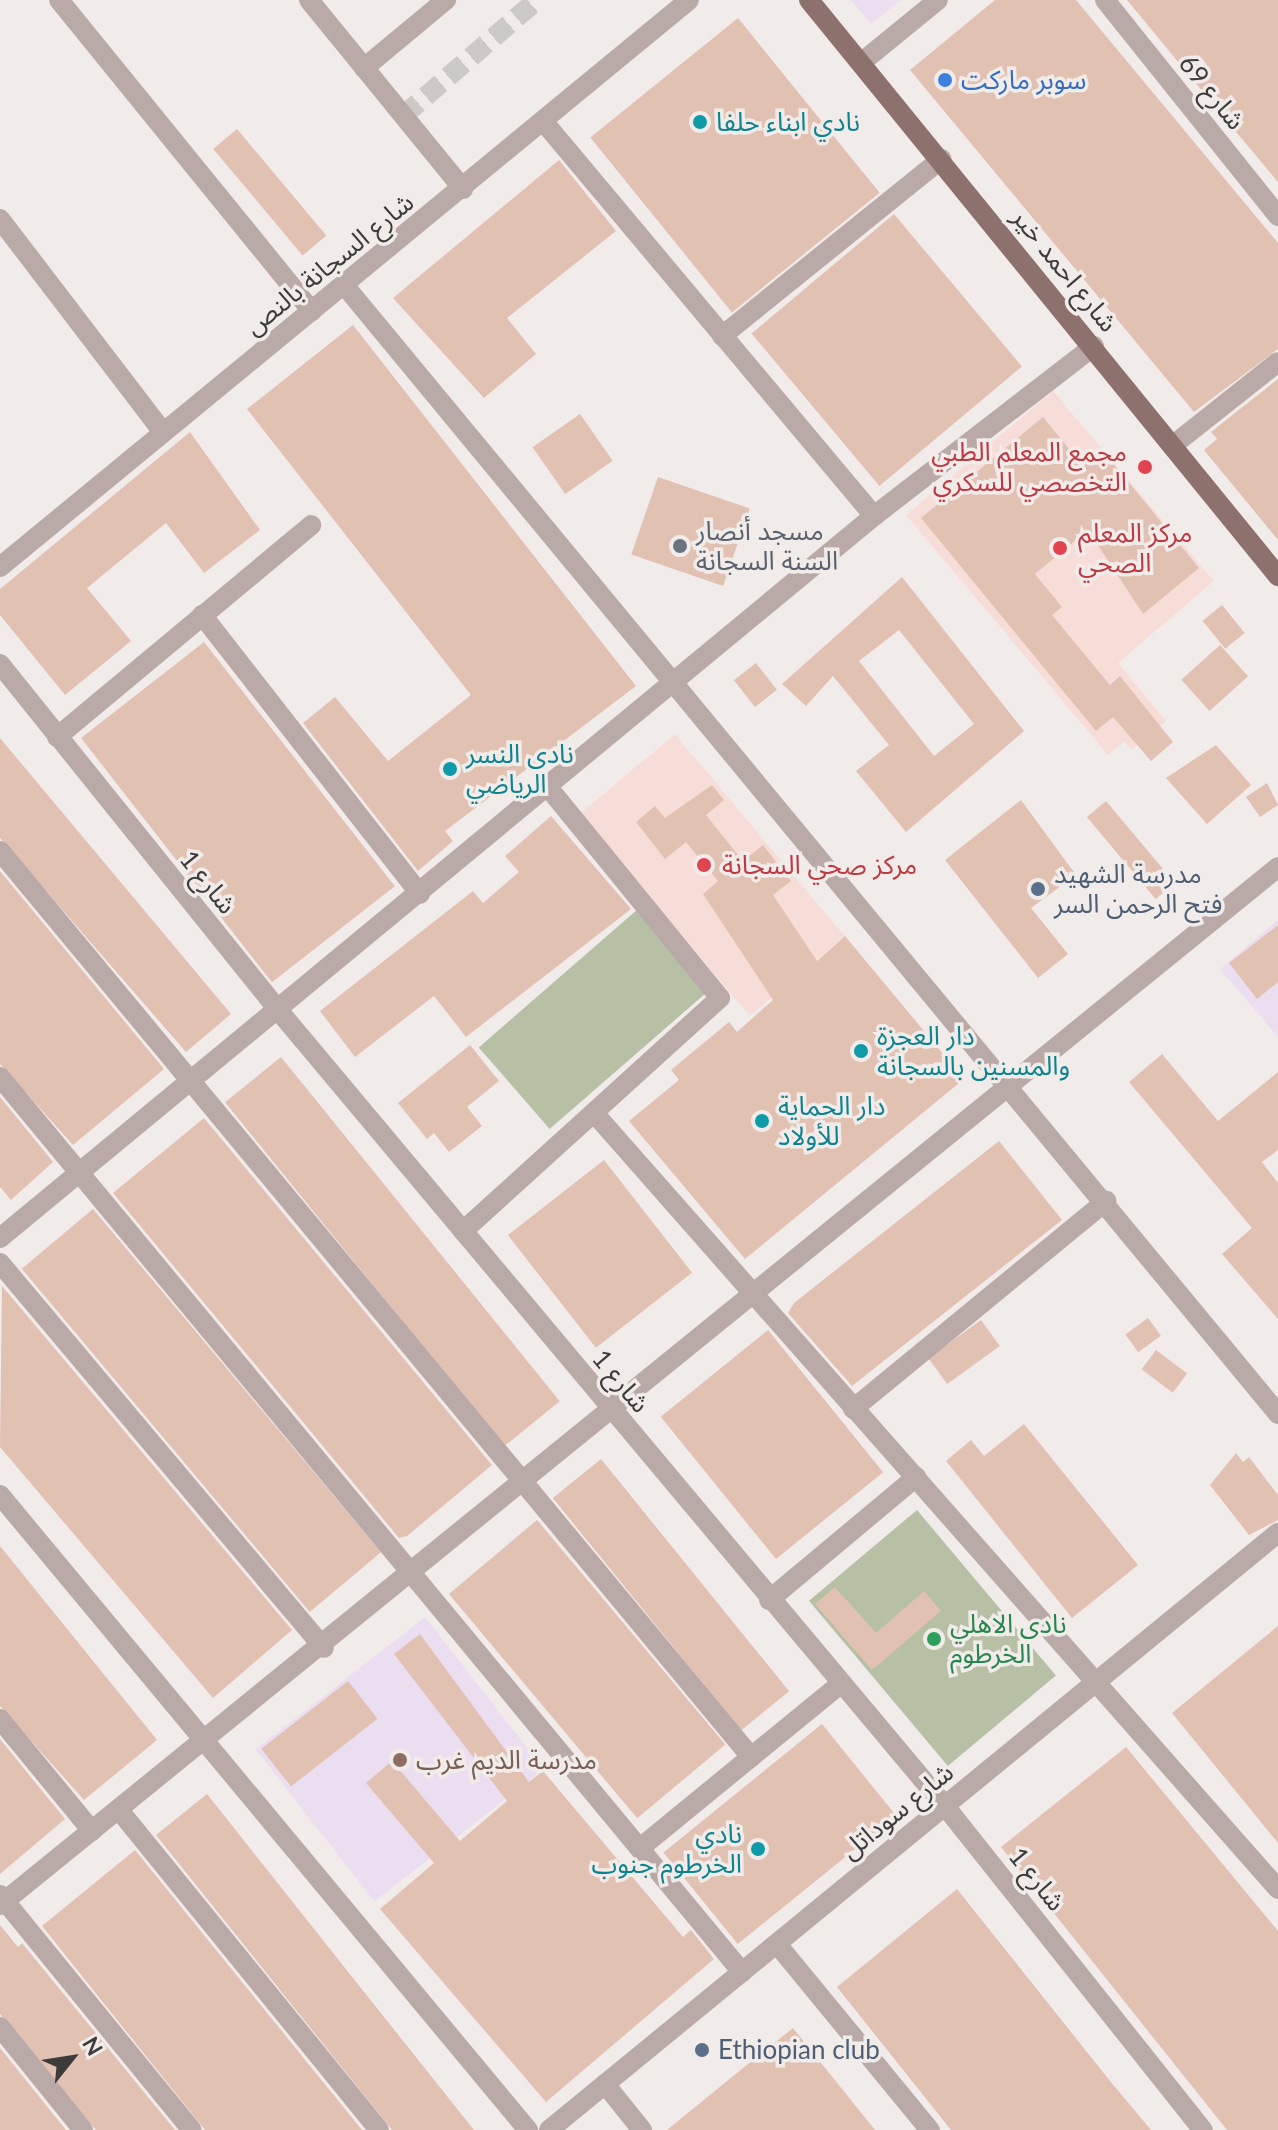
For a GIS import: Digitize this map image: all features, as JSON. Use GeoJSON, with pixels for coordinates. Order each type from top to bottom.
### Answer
{"type":"FeatureCollection","features":[{"type":"Feature","properties":{"kind":"main road","name":"شارع احمد خير"},"geometry":{"type":"LineString","coordinates":[[809,0],[1094,346],[1278,576]]}},
{"type":"Feature","properties":{"kind":"street"},"geometry":{"type":"LineString","coordinates":[[59,0],[312,311]]}},
{"type":"Feature","properties":{"kind":"street"},"geometry":{"type":"LineString","coordinates":[[364,68],[446,0]]}},
{"type":"Feature","properties":{"kind":"street","name":"شارع السجانة بالنص"},"geometry":{"type":"LineString","coordinates":[[0,567],[689,0]]}},
{"type":"Feature","properties":{"kind":"street"},"geometry":{"type":"LineString","coordinates":[[862,62],[938,0]]}},
{"type":"Feature","properties":{"kind":"street","name":"شارع 69"},"geometry":{"type":"LineString","coordinates":[[1105,0],[1278,216]]}},
{"type":"Feature","properties":{"kind":"street"},"geometry":{"type":"LineString","coordinates":[[320,4],[364,68],[463,189]]}},
{"type":"Feature","properties":{"kind":"street"},"geometry":{"type":"LineString","coordinates":[[543,121],[874,516]]}},
{"type":"Feature","properties":{"kind":"street"},"geometry":{"type":"LineString","coordinates":[[722,336],[941,159]]}},
{"type":"Feature","properties":{"kind":"street"},"geometry":{"type":"LineString","coordinates":[[0,219],[163,432]]}},
{"type":"Feature","properties":{"kind":"street"},"geometry":{"type":"LineString","coordinates":[[345,286],[670,683],[1106,1201],[1278,1414]]}},
{"type":"Feature","properties":{"kind":"street"},"geometry":{"type":"LineString","coordinates":[[4,1226],[191,1085],[874,516],[1094,346]]}},
{"type":"Feature","properties":{"kind":"street"},"geometry":{"type":"LineString","coordinates":[[1172,446],[1278,362]]}},
{"type":"Feature","properties":{"kind":"street"},"geometry":{"type":"LineString","coordinates":[[57,737],[311,525]]}},
{"type":"Feature","properties":{"kind":"street"},"geometry":{"type":"LineString","coordinates":[[202,615],[420,894]]}},
{"type":"Feature","properties":{"kind":"street","name":"شارع 1"},"geometry":{"type":"LineString","coordinates":[[0,664],[279,1011],[839,1685],[945,1806],[1203,2130]]}},
{"type":"Feature","properties":{"kind":"street"},"geometry":{"type":"LineString","coordinates":[[463,1231],[720,998],[548,787]]}},
{"type":"Feature","properties":{"kind":"street"},"geometry":{"type":"LineString","coordinates":[[0,851],[519,1481],[751,1757]]}},
{"type":"Feature","properties":{"kind":"street"},"geometry":{"type":"LineString","coordinates":[[192,2130],[2,1900],[204,1745],[324,1648],[608,1407],[1278,867]]}},
{"type":"Feature","properties":{"kind":"street"},"geometry":{"type":"LineString","coordinates":[[0,1077],[408,1575],[742,1972]]}},
{"type":"Feature","properties":{"kind":"street"},"geometry":{"type":"LineString","coordinates":[[595,1114],[853,1409],[1100,1679],[1278,1889]]}},
{"type":"Feature","properties":{"kind":"street"},"geometry":{"type":"LineString","coordinates":[[853,1409],[1106,1201]]}},
{"type":"Feature","properties":{"kind":"street"},"geometry":{"type":"LineString","coordinates":[[0,1263],[324,1648]]}},
{"type":"Feature","properties":{"kind":"street"},"geometry":{"type":"LineString","coordinates":[[769,1600],[916,1477]]}},
{"type":"Feature","properties":{"kind":"street"},"geometry":{"type":"LineString","coordinates":[[0,1495],[204,1745],[528,2130]]}},
{"type":"Feature","properties":{"kind":"street","name":"شارع سوداتل"},"geometry":{"type":"LineString","coordinates":[[549,2130],[1278,1533]]}},
{"type":"Feature","properties":{"kind":"street"},"geometry":{"type":"LineString","coordinates":[[640,1848],[839,1685]]}},
{"type":"Feature","properties":{"kind":"street"},"geometry":{"type":"LineString","coordinates":[[0,1719],[92,1831]]}},
{"type":"Feature","properties":{"kind":"street"},"geometry":{"type":"LineString","coordinates":[[119,1810],[379,2130]]}},
{"type":"Feature","properties":{"kind":"street"},"geometry":{"type":"LineString","coordinates":[[777,1944],[930,2130]]}},
{"type":"Feature","properties":{"kind":"street"},"geometry":{"type":"LineString","coordinates":[[0,2027],[83,2130]]}},
{"type":"Feature","properties":{"kind":"street"},"geometry":{"type":"LineString","coordinates":[[605,2084],[642,2130]]}},
{"type":"Feature","properties":{"kind":"shaded area"},"geometry":{"type":"Polygon","coordinates":[[[851,0],[901,0],[871,24],[851,0]]]}},
{"type":"Feature","properties":{"kind":"shaded area","name":"مركز المعلم الصحي"},"geometry":{"type":"Polygon","coordinates":[[[1053,391],[1214,581],[1118,663],[1166,721],[1132,750],[1124,742],[1108,755],[906,515],[1053,391]]]}},
{"type":"Feature","properties":{"kind":"shaded area","name":"مركز صحي السجانة"},"geometry":{"type":"Polygon","coordinates":[[[675,734],[845,936],[750,1016],[580,814],[675,734]]]}},
{"type":"Feature","properties":{"kind":"shaded area"},"geometry":{"type":"Polygon","coordinates":[[[1278,920],[1278,1037],[1220,969],[1278,920]]]}},
{"type":"Feature","properties":{"kind":"shaded area","name":"مدرسة الديم غرب"},"geometry":{"type":"Polygon","coordinates":[[[425,1617],[544,1769],[374,1901],[256,1749],[425,1617]]]}},
{"type":"Feature","properties":{"kind":"green space"},"geometry":{"type":"Polygon","coordinates":[[[638,909],[709,991],[550,1129],[479,1047],[638,909]]]}},
{"type":"Feature","properties":{"kind":"green space","name":"نادي الاهلي الخرطوم"},"geometry":{"type":"Polygon","coordinates":[[[917,1510],[1056,1675],[948,1766],[809,1601],[917,1510]]]}},
{"type":"Feature","properties":{"kind":"building"},"geometry":{"type":"Polygon","coordinates":[[[995,0],[1076,0],[1278,243],[1278,349],[1194,412],[910,70],[995,0]]]}},
{"type":"Feature","properties":{"kind":"building"},"geometry":{"type":"Polygon","coordinates":[[[1127,0],[1278,0],[1278,182],[1217,109],[1127,0]]]}},
{"type":"Feature","properties":{"kind":"building"},"geometry":{"type":"Polygon","coordinates":[[[738,18],[880,193],[732,312],[590,138],[738,18]]]}},
{"type":"Feature","properties":{"kind":"building"},"geometry":{"type":"Polygon","coordinates":[[[237,129],[326,235],[303,255],[213,149],[237,129]]]}},
{"type":"Feature","properties":{"kind":"building"},"geometry":{"type":"Polygon","coordinates":[[[559,160],[616,231],[507,318],[536,354],[484,398],[393,298],[559,160]]]}},
{"type":"Feature","properties":{"kind":"building"},"geometry":{"type":"Polygon","coordinates":[[[894,214],[1022,366],[879,486],[752,334],[894,214]]]}},
{"type":"Feature","properties":{"kind":"building"},"geometry":{"type":"Polygon","coordinates":[[[353,325],[636,686],[445,831],[453,841],[418,871],[303,723],[335,697],[388,761],[471,695],[247,409],[353,325]]]}},
{"type":"Feature","properties":{"kind":"building"},"geometry":{"type":"Polygon","coordinates":[[[1278,379],[1278,540],[1204,450],[1217,439],[1211,432],[1278,379]]]}},
{"type":"Feature","properties":{"kind":"building"},"geometry":{"type":"Polygon","coordinates":[[[580,414],[613,461],[565,494],[532,447],[580,414]]]}},
{"type":"Feature","properties":{"kind":"building","name":"مركز المعلم الصحي"},"geometry":{"type":"Polygon","coordinates":[[[1043,417],[1083,466],[1103,451],[1199,568],[1143,614],[1088,530],[1035,574],[1062,607],[1052,615],[1110,685],[1120,676],[1173,742],[1151,761],[1113,717],[1096,731],[921,518],[1043,417]]]}},
{"type":"Feature","properties":{"kind":"building"},"geometry":{"type":"Polygon","coordinates":[[[190,432],[260,530],[204,573],[166,523],[87,588],[131,641],[65,695],[0,615],[0,589],[190,432]]]}},
{"type":"Feature","properties":{"kind":"building"},"geometry":{"type":"Polygon","coordinates":[[[658,477],[750,509],[723,586],[631,555],[658,477]]]}},
{"type":"Feature","properties":{"kind":"building"},"geometry":{"type":"Polygon","coordinates":[[[902,577],[1024,731],[906,832],[856,771],[889,745],[833,676],[806,706],[782,684],[902,577]],[[899,630],[859,661],[934,756],[974,724],[899,630]]]}},
{"type":"Feature","properties":{"kind":"building"},"geometry":{"type":"Polygon","coordinates":[[[1222,605],[1245,633],[1225,649],[1203,621],[1222,605]]]}},
{"type":"Feature","properties":{"kind":"building"},"geometry":{"type":"Polygon","coordinates":[[[204,642],[395,886],[272,982],[81,738],[204,642]]]}},
{"type":"Feature","properties":{"kind":"building"},"geometry":{"type":"Polygon","coordinates":[[[1220,645],[1248,676],[1209,711],[1181,680],[1220,645]]]}},
{"type":"Feature","properties":{"kind":"building"},"geometry":{"type":"Polygon","coordinates":[[[756,663],[777,690],[755,707],[734,680],[756,663]]]}},
{"type":"Feature","properties":{"kind":"building"},"geometry":{"type":"Polygon","coordinates":[[[0,738],[231,1014],[186,1052],[0,838],[0,738]]]}},
{"type":"Feature","properties":{"kind":"building"},"geometry":{"type":"Polygon","coordinates":[[[1216,745],[1251,785],[1207,824],[1166,778],[1216,745]]]}},
{"type":"Feature","properties":{"kind":"building"},"geometry":{"type":"Polygon","coordinates":[[[1267,783],[1278,805],[1260,817],[1246,797],[1267,783]]]}},
{"type":"Feature","properties":{"kind":"building"},"geometry":{"type":"Polygon","coordinates":[[[712,785],[724,800],[706,815],[743,861],[763,845],[791,881],[773,895],[817,961],[845,936],[964,1079],[745,1259],[629,1121],[679,1080],[671,1070],[729,1022],[737,1032],[773,1000],[703,894],[718,881],[686,842],[665,859],[636,822],[655,806],[665,818],[712,785]]]}},
{"type":"Feature","properties":{"kind":"building"},"geometry":{"type":"Polygon","coordinates":[[[1021,800],[1076,875],[1031,908],[1068,954],[1038,978],[945,860],[1021,800]]]}},
{"type":"Feature","properties":{"kind":"building"},"geometry":{"type":"Polygon","coordinates":[[[1106,801],[1175,883],[1156,899],[1087,817],[1106,801]]]}},
{"type":"Feature","properties":{"kind":"building"},"geometry":{"type":"Polygon","coordinates":[[[551,816],[631,909],[466,1037],[434,996],[355,1057],[320,1011],[473,891],[483,903],[519,872],[505,856],[551,816]]]}},
{"type":"Feature","properties":{"kind":"building"},"geometry":{"type":"Polygon","coordinates":[[[0,871],[164,1069],[73,1145],[0,1064],[0,871]]]}},
{"type":"Feature","properties":{"kind":"building"},"geometry":{"type":"Polygon","coordinates":[[[1278,925],[1278,982],[1257,999],[1229,963],[1278,925]]]}},
{"type":"Feature","properties":{"kind":"building"},"geometry":{"type":"Polygon","coordinates":[[[470,1045],[499,1081],[467,1107],[482,1126],[449,1152],[434,1133],[427,1139],[398,1103],[470,1045]]]}},
{"type":"Feature","properties":{"kind":"building"},"geometry":{"type":"Polygon","coordinates":[[[1162,1054],[1218,1121],[1278,1072],[1278,1150],[1262,1162],[1278,1183],[1278,1319],[1222,1254],[1252,1228],[1129,1082],[1162,1054]]]}},
{"type":"Feature","properties":{"kind":"building"},"geometry":{"type":"Polygon","coordinates":[[[281,1057],[560,1401],[504,1447],[225,1102],[281,1057]]]}},
{"type":"Feature","properties":{"kind":"building"},"geometry":{"type":"Polygon","coordinates":[[[0,1097],[53,1162],[11,1200],[0,1187],[0,1097]]]}},
{"type":"Feature","properties":{"kind":"building"},"geometry":{"type":"Polygon","coordinates":[[[204,1118],[492,1465],[407,1536],[399,1538],[113,1193],[204,1118]]]}},
{"type":"Feature","properties":{"kind":"building"},"geometry":{"type":"Polygon","coordinates":[[[999,1141],[1062,1220],[852,1386],[788,1313],[794,1303],[999,1141]]]}},
{"type":"Feature","properties":{"kind":"building"},"geometry":{"type":"Polygon","coordinates":[[[604,1160],[692,1273],[596,1348],[508,1235],[604,1160]]]}},
{"type":"Feature","properties":{"kind":"building"},"geometry":{"type":"Polygon","coordinates":[[[93,1209],[381,1552],[310,1612],[22,1269],[93,1209]]]}},
{"type":"Feature","properties":{"kind":"building"},"geometry":{"type":"Polygon","coordinates":[[[2,1286],[292,1630],[213,1698],[0,1447],[2,1286]]]}},
{"type":"Feature","properties":{"kind":"building"},"geometry":{"type":"Polygon","coordinates":[[[1148,1318],[1161,1336],[1138,1352],[1125,1334],[1148,1318]]]}},
{"type":"Feature","properties":{"kind":"building"},"geometry":{"type":"Polygon","coordinates":[[[981,1320],[1000,1346],[947,1384],[928,1358],[981,1320]]]}},
{"type":"Feature","properties":{"kind":"building"},"geometry":{"type":"Polygon","coordinates":[[[768,1330],[883,1472],[776,1559],[661,1417],[768,1330]]]}},
{"type":"Feature","properties":{"kind":"building"},"geometry":{"type":"Polygon","coordinates":[[[1156,1350],[1187,1373],[1173,1393],[1142,1369],[1156,1350]]]}},
{"type":"Feature","properties":{"kind":"building"},"geometry":{"type":"Polygon","coordinates":[[[1024,1424],[1138,1565],[1072,1618],[946,1461],[971,1440],[984,1456],[1024,1424]]]}},
{"type":"Feature","properties":{"kind":"building"},"geometry":{"type":"Polygon","coordinates":[[[1236,1453],[1243,1462],[1249,1457],[1278,1495],[1278,1520],[1249,1535],[1210,1485],[1236,1453]]]}},
{"type":"Feature","properties":{"kind":"building"},"geometry":{"type":"Polygon","coordinates":[[[601,1459],[789,1691],[741,1730],[553,1498],[601,1459]]]}},
{"type":"Feature","properties":{"kind":"building"},"geometry":{"type":"Polygon","coordinates":[[[537,1520],[725,1744],[637,1818],[449,1594],[537,1520]]]}},
{"type":"Feature","properties":{"kind":"building"},"geometry":{"type":"Polygon","coordinates":[[[0,1546],[157,1740],[84,1800],[0,1706],[0,1546]]]}},
{"type":"Feature","properties":{"kind":"building"},"geometry":{"type":"Polygon","coordinates":[[[835,1587],[876,1633],[924,1591],[941,1611],[872,1670],[815,1604],[835,1587]]]}},
{"type":"Feature","properties":{"kind":"building"},"geometry":{"type":"Polygon","coordinates":[[[1278,1626],[1278,1843],[1172,1713],[1278,1626]]]}},
{"type":"Feature","properties":{"kind":"building"},"geometry":{"type":"Polygon","coordinates":[[[420,1634],[529,1782],[543,1771],[683,1937],[691,1930],[714,1959],[546,2102],[380,1909],[434,1863],[366,1783],[392,1761],[460,1841],[507,1801],[394,1654],[420,1634]]]}},
{"type":"Feature","properties":{"kind":"building"},"geometry":{"type":"Polygon","coordinates":[[[348,1681],[378,1719],[291,1787],[261,1749],[348,1681]]]}},
{"type":"Feature","properties":{"kind":"building","name":"نادي الخرطوم جنوب"},"geometry":{"type":"Polygon","coordinates":[[[822,1724],[896,1816],[738,1944],[663,1852],[822,1724]]]}},
{"type":"Feature","properties":{"kind":"building"},"geometry":{"type":"Polygon","coordinates":[[[0,1739],[65,1819],[0,1874],[0,1739]]]}},
{"type":"Feature","properties":{"kind":"building"},"geometry":{"type":"Polygon","coordinates":[[[1126,1747],[1278,1931],[1278,2130],[1227,2130],[1001,1847],[1126,1747]]]}},
{"type":"Feature","properties":{"kind":"building"},"geometry":{"type":"Polygon","coordinates":[[[207,1794],[474,2130],[392,2130],[156,1835],[207,1794]]]}},
{"type":"Feature","properties":{"kind":"building"},"geometry":{"type":"Polygon","coordinates":[[[135,1850],[362,2130],[205,2130],[42,1926],[135,1850]]]}},
{"type":"Feature","properties":{"kind":"building"},"geometry":{"type":"Polygon","coordinates":[[[957,1889],[1151,2130],[951,2130],[837,1987],[957,1889]]]}},
{"type":"Feature","properties":{"kind":"building"},"geometry":{"type":"Polygon","coordinates":[[[0,1925],[18,1947],[22,1943],[175,2130],[96,2130],[0,2014],[0,1925]]]}},
{"type":"Feature","properties":{"kind":"building"},"geometry":{"type":"Polygon","coordinates":[[[793,2028],[875,2130],[667,2130],[732,2077],[793,2028]]]}},
{"type":"Feature","properties":{"kind":"building"},"geometry":{"type":"Polygon","coordinates":[[[0,2048],[66,2130],[0,2130],[0,2048]]]}},
{"type":"Feature","properties":{"kind":"tunnel"},"geometry":{"type":"LineString","coordinates":[[403,116],[537,0]]}},
{"type":"Feature","properties":{"kind":"place","name":"سوبر ماركت"},"geometry":{"type":"Point","coordinates":[945,80]}},
{"type":"Feature","properties":{"kind":"place","name":"نادي ابناء حلفا"},"geometry":{"type":"Point","coordinates":[700,122]}},
{"type":"Feature","properties":{"kind":"place","name":"مجمع المعلم الطبي التخصصي للسكري"},"geometry":{"type":"Point","coordinates":[1145,467]}},
{"type":"Feature","properties":{"kind":"place","name":"مسجد أنصار السنة السجانة"},"geometry":{"type":"Point","coordinates":[680,546]}},
{"type":"Feature","properties":{"kind":"place","name":"مركز المعلم الصحي"},"geometry":{"type":"Point","coordinates":[1060,548]}},
{"type":"Feature","properties":{"kind":"place","name":"نادي النسر الرياضي"},"geometry":{"type":"Point","coordinates":[450,769]}},
{"type":"Feature","properties":{"kind":"place","name":"مركز صحي السجانة"},"geometry":{"type":"Point","coordinates":[704,865]}},
{"type":"Feature","properties":{"kind":"place","name":"مدرسة الشهيد فتح الرحمن السر"},"geometry":{"type":"Point","coordinates":[1038,889]}},
{"type":"Feature","properties":{"kind":"place","name":"دار العجزة والمسنين بالسجانة"},"geometry":{"type":"Point","coordinates":[861,1051]}},
{"type":"Feature","properties":{"kind":"place","name":"دار الحماية للأولاد"},"geometry":{"type":"Point","coordinates":[762,1121]}},
{"type":"Feature","properties":{"kind":"place","name":"نادي الاهلي الخرطوم"},"geometry":{"type":"Point","coordinates":[934,1639]}},
{"type":"Feature","properties":{"kind":"place","name":"مدرسة الديم غرب"},"geometry":{"type":"Point","coordinates":[400,1760]}},
{"type":"Feature","properties":{"kind":"place","name":"نادي الخرطوم جنوب"},"geometry":{"type":"Point","coordinates":[758,1849]}},
{"type":"Feature","properties":{"kind":"place","name":"Ethiopian club"},"geometry":{"type":"Point","coordinates":[702,2050]}}]}
